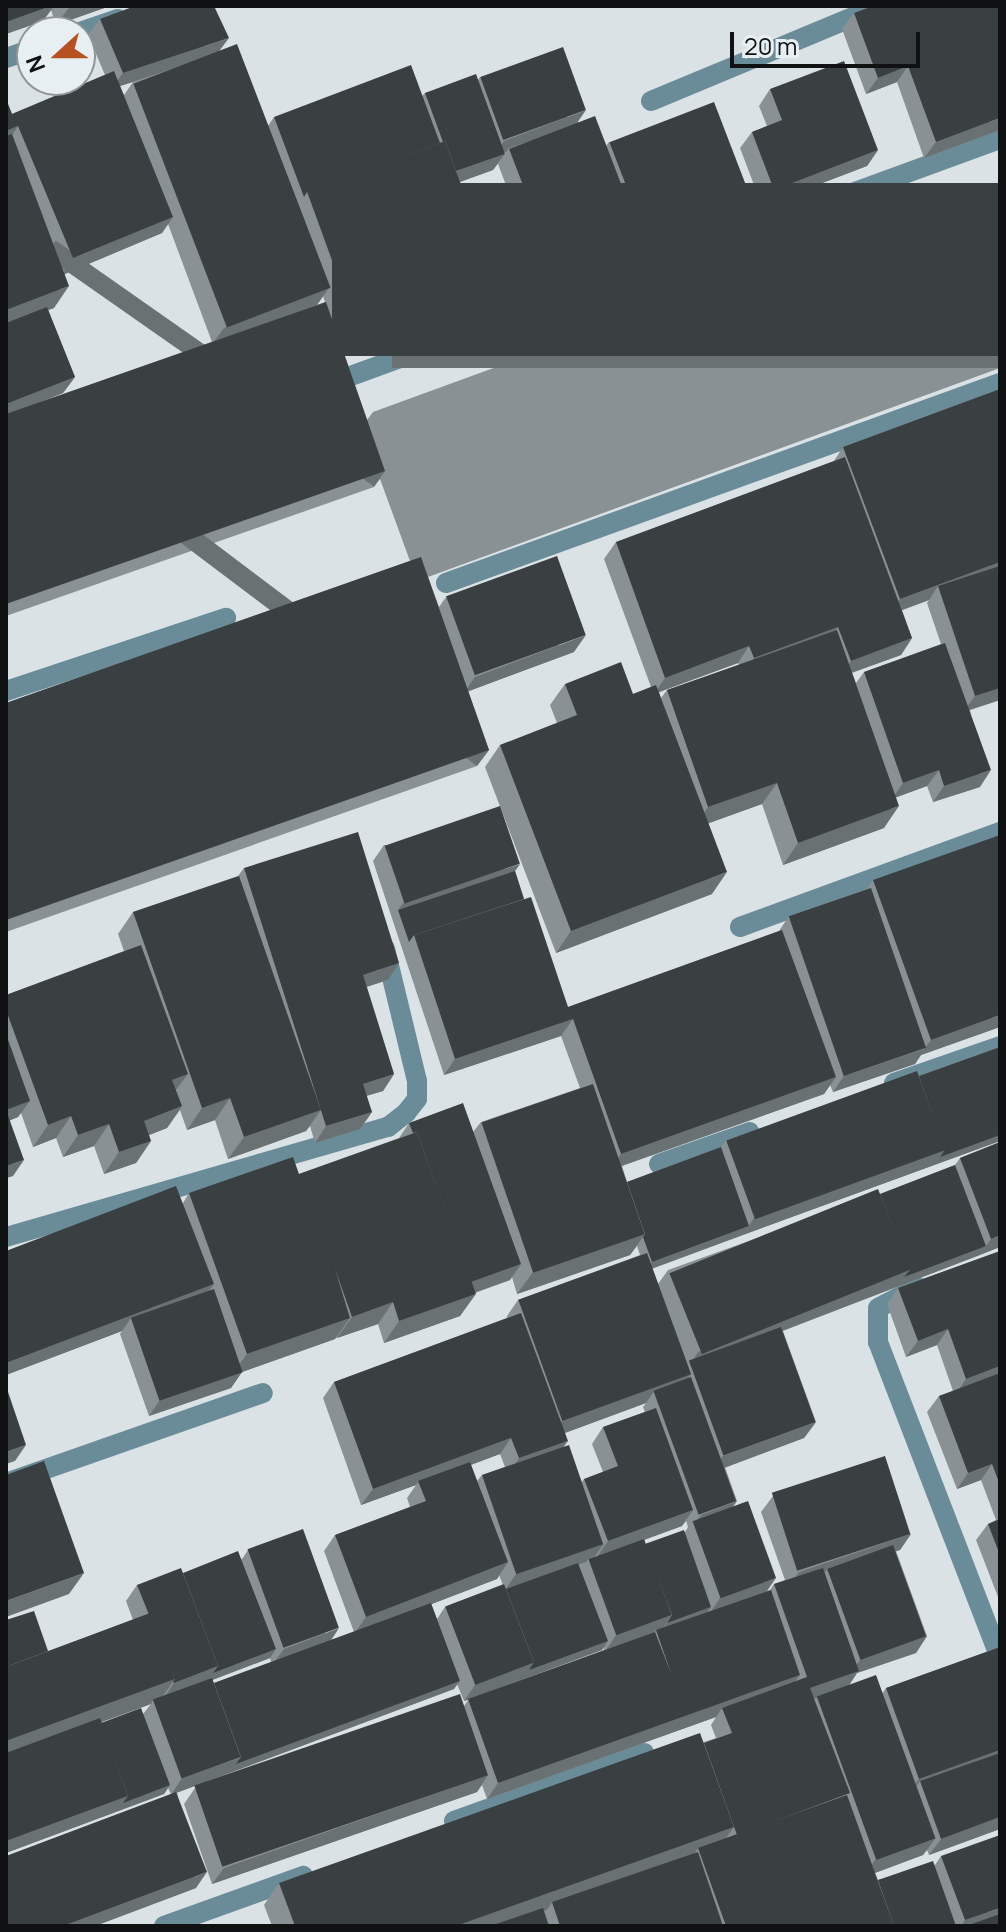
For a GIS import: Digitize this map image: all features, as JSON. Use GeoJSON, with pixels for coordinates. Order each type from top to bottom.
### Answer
{"type":"FeatureCollection","features":[{"type":"Feature","properties":{"kind":"street"},"geometry":{"type":"LineString","coordinates":[[651,101],[879,6]]}},
{"type":"Feature","properties":{"kind":"street"},"geometry":{"type":"LineString","coordinates":[[96,27],[133,14]]}},
{"type":"Feature","properties":{"kind":"street"},"geometry":{"type":"LineString","coordinates":[[337,381],[1000,139]]}},
{"type":"Feature","properties":{"kind":"street"},"geometry":{"type":"LineString","coordinates":[[446,583],[1000,383]]}},
{"type":"Feature","properties":{"kind":"street"},"geometry":{"type":"LineString","coordinates":[[6,691],[226,618]]}},
{"type":"Feature","properties":{"kind":"street"},"geometry":{"type":"LineString","coordinates":[[740,927],[1000,832]]}},
{"type":"Feature","properties":{"kind":"street"},"geometry":{"type":"LineString","coordinates":[[6,1237],[388,1127],[406,1113],[417,1099],[417,1081],[381,932]]}},
{"type":"Feature","properties":{"kind":"street"},"geometry":{"type":"LineString","coordinates":[[867,1092],[1000,1046]]}},
{"type":"Feature","properties":{"kind":"street"},"geometry":{"type":"LineString","coordinates":[[659,1164],[778,1123]]}},
{"type":"Feature","properties":{"kind":"street"},"geometry":{"type":"LineString","coordinates":[[946,1276],[887,1298],[878,1308],[876,1333],[997,1635],[1000,1658]]}},
{"type":"Feature","properties":{"kind":"street"},"geometry":{"type":"LineString","coordinates":[[6,1483],[263,1393]]}},
{"type":"Feature","properties":{"kind":"street"},"geometry":{"type":"LineString","coordinates":[[434,1828],[644,1753]]}},
{"type":"Feature","properties":{"kind":"street"},"geometry":{"type":"LineString","coordinates":[[164,1926],[329,1866]]}},
{"type":"Feature","properties":{"kind":"building"},"geometry":{"type":"Polygon","coordinates":[[[6,6],[51,6],[16,16],[6,22],[6,6]]]}},
{"type":"Feature","properties":{"kind":"building"},"geometry":{"type":"Polygon","coordinates":[[[135,6],[214,6],[229,38],[123,73],[100,19],[135,6]]]}},
{"type":"Feature","properties":{"kind":"building"},"geometry":{"type":"Polygon","coordinates":[[[873,6],[1000,6],[1000,118],[936,142],[908,66],[878,78],[854,13],[873,6]]]}},
{"type":"Feature","properties":{"kind":"building"},"geometry":{"type":"Polygon","coordinates":[[[237,44],[331,288],[227,327],[133,84],[237,44]]]}},
{"type":"Feature","properties":{"kind":"building"},"geometry":{"type":"Polygon","coordinates":[[[563,47],[586,110],[503,140],[480,77],[563,47]]]}},
{"type":"Feature","properties":{"kind":"building"},"geometry":{"type":"Polygon","coordinates":[[[844,61],[878,150],[774,190],[752,132],[782,120],[770,89],[844,61]]]}},
{"type":"Feature","properties":{"kind":"building"},"geometry":{"type":"Polygon","coordinates":[[[411,65],[440,143],[307,192],[304,197],[274,117],[411,65]]]}},
{"type":"Feature","properties":{"kind":"building"},"geometry":{"type":"Polygon","coordinates":[[[114,71],[173,217],[73,258],[18,126],[6,131],[6,99],[12,114],[55,96],[96,96],[96,79],[114,71]]]}},
{"type":"Feature","properties":{"kind":"building"},"geometry":{"type":"Polygon","coordinates":[[[476,74],[505,154],[456,171],[425,93],[476,74]]]}},
{"type":"Feature","properties":{"kind":"building"},"geometry":{"type":"Polygon","coordinates":[[[714,102],[751,197],[646,237],[609,142],[714,102]]]}},
{"type":"Feature","properties":{"kind":"building"},"geometry":{"type":"Polygon","coordinates":[[[595,116],[641,236],[555,269],[509,149],[595,116]]]}},
{"type":"Feature","properties":{"kind":"building"},"geometry":{"type":"Polygon","coordinates":[[[12,134],[69,286],[6,310],[6,136],[12,134]]]}},
{"type":"Feature","properties":{"kind":"building"},"geometry":{"type":"Polygon","coordinates":[[[445,141],[491,267],[353,317],[307,191],[445,141]]]}},
{"type":"Feature","properties":{"kind":"building"},"geometry":{"type":"Polygon","coordinates":[[[332,183],[1000,183],[1000,356],[332,356],[332,183]]]}},
{"type":"Feature","properties":{"kind":"building"},"geometry":{"type":"Polygon","coordinates":[[[326,302],[385,471],[6,604],[6,414],[326,302]]]}},
{"type":"Feature","properties":{"kind":"building"},"geometry":{"type":"Polygon","coordinates":[[[47,307],[75,377],[6,404],[6,323],[47,307]]]}},
{"type":"Feature","properties":{"kind":"building"},"geometry":{"type":"Polygon","coordinates":[[[1000,389],[1000,562],[900,599],[843,447],[1000,389]]]}},
{"type":"Feature","properties":{"kind":"building"},"geometry":{"type":"Polygon","coordinates":[[[845,457],[912,638],[851,661],[838,627],[754,658],[749,646],[665,678],[616,542],[845,457]]]}},
{"type":"Feature","properties":{"kind":"building"},"geometry":{"type":"Polygon","coordinates":[[[557,556],[586,635],[475,675],[446,596],[557,556]]]}},
{"type":"Feature","properties":{"kind":"building"},"geometry":{"type":"Polygon","coordinates":[[[421,557],[489,750],[6,920],[6,703],[421,557]]]}},
{"type":"Feature","properties":{"kind":"building"},"geometry":{"type":"Polygon","coordinates":[[[1000,566],[1000,688],[975,696],[938,586],[1000,566]]]}},
{"type":"Feature","properties":{"kind":"building"},"geometry":{"type":"Polygon","coordinates":[[[837,630],[899,806],[798,843],[777,783],[708,807],[667,690],[837,630]]]}},
{"type":"Feature","properties":{"kind":"building"},"geometry":{"type":"Polygon","coordinates":[[[945,643],[991,770],[944,786],[939,770],[903,783],[864,672],[945,643]]]}},
{"type":"Feature","properties":{"kind":"building"},"geometry":{"type":"Polygon","coordinates":[[[621,662],[633,694],[656,685],[727,872],[571,931],[500,745],[577,715],[565,684],[621,662]]]}},
{"type":"Feature","properties":{"kind":"building"},"geometry":{"type":"Polygon","coordinates":[[[500,806],[520,864],[405,903],[385,846],[500,806]]]}},
{"type":"Feature","properties":{"kind":"building"},"geometry":{"type":"Polygon","coordinates":[[[358,832],[399,963],[363,975],[394,1074],[363,1084],[372,1112],[326,1126],[244,868],[358,832]]]}},
{"type":"Feature","properties":{"kind":"building"},"geometry":{"type":"Polygon","coordinates":[[[1000,835],[1000,1015],[931,1040],[873,880],[1000,835]]]}},
{"type":"Feature","properties":{"kind":"building"},"geometry":{"type":"Polygon","coordinates":[[[515,871],[524,899],[414,935],[409,942],[398,910],[515,871]]]}},
{"type":"Feature","properties":{"kind":"building"},"geometry":{"type":"Polygon","coordinates":[[[239,876],[321,1110],[244,1137],[230,1098],[202,1108],[133,912],[239,876]]]}},
{"type":"Feature","properties":{"kind":"building"},"geometry":{"type":"Polygon","coordinates":[[[871,888],[926,1048],[844,1076],[789,916],[871,888]]]}},
{"type":"Feature","properties":{"kind":"building"},"geometry":{"type":"Polygon","coordinates":[[[531,897],[568,1007],[782,930],[836,1077],[621,1154],[573,1019],[455,1059],[414,935],[531,897]]]}},
{"type":"Feature","properties":{"kind":"building"},"geometry":{"type":"Polygon","coordinates":[[[141,945],[188,1074],[172,1080],[182,1106],[144,1121],[151,1141],[119,1152],[109,1124],[78,1135],[71,1116],[48,1125],[6,1010],[6,995],[141,945]]]}},
{"type":"Feature","properties":{"kind":"building"},"geometry":{"type":"Polygon","coordinates":[[[6,1034],[30,1101],[6,1110],[6,1034]]]}},
{"type":"Feature","properties":{"kind":"building"},"geometry":{"type":"Polygon","coordinates":[[[1000,1047],[1000,1135],[940,1157],[945,1150],[919,1076],[1000,1047]]]}},
{"type":"Feature","properties":{"kind":"building"},"geometry":{"type":"Polygon","coordinates":[[[917,1071],[946,1150],[755,1219],[726,1140],[917,1071]]]}},
{"type":"Feature","properties":{"kind":"building"},"geometry":{"type":"Polygon","coordinates":[[[593,1084],[645,1234],[533,1273],[481,1122],[593,1084]]]}},
{"type":"Feature","properties":{"kind":"building"},"geometry":{"type":"Polygon","coordinates":[[[463,1103],[521,1264],[471,1282],[417,1132],[413,1133],[409,1123],[463,1103]]]}},
{"type":"Feature","properties":{"kind":"building"},"geometry":{"type":"Polygon","coordinates":[[[6,1110],[24,1160],[6,1166],[6,1110]]]}},
{"type":"Feature","properties":{"kind":"building"},"geometry":{"type":"Polygon","coordinates":[[[417,1132],[476,1294],[399,1321],[393,1302],[352,1317],[335,1269],[350,1318],[247,1354],[189,1193],[293,1157],[299,1174],[417,1132]]]}},
{"type":"Feature","properties":{"kind":"building"},"geometry":{"type":"Polygon","coordinates":[[[1000,1142],[1000,1235],[991,1239],[960,1158],[1000,1142]]]}},
{"type":"Feature","properties":{"kind":"building"},"geometry":{"type":"Polygon","coordinates":[[[721,1147],[749,1226],[652,1262],[627,1182],[721,1147]]]}},
{"type":"Feature","properties":{"kind":"building"},"geometry":{"type":"Polygon","coordinates":[[[955,1165],[986,1246],[904,1277],[910,1270],[880,1194],[955,1165]]]}},
{"type":"Feature","properties":{"kind":"building"},"geometry":{"type":"Polygon","coordinates":[[[176,1186],[214,1284],[6,1363],[6,1251],[176,1186]]]}},
{"type":"Feature","properties":{"kind":"building"},"geometry":{"type":"Polygon","coordinates":[[[878,1189],[911,1270],[702,1354],[669,1273],[878,1189]]]}},
{"type":"Feature","properties":{"kind":"building"},"geometry":{"type":"Polygon","coordinates":[[[1000,1251],[1000,1366],[966,1379],[948,1329],[918,1341],[898,1288],[1000,1251]]]}},
{"type":"Feature","properties":{"kind":"building"},"geometry":{"type":"Polygon","coordinates":[[[647,1253],[691,1374],[562,1421],[518,1300],[647,1253]]]}},
{"type":"Feature","properties":{"kind":"building"},"geometry":{"type":"Polygon","coordinates":[[[214,1289],[243,1372],[159,1401],[131,1318],[214,1289]]]}},
{"type":"Feature","properties":{"kind":"building"},"geometry":{"type":"Polygon","coordinates":[[[521,1313],[568,1441],[519,1458],[511,1438],[373,1489],[334,1382],[521,1313]]]}},
{"type":"Feature","properties":{"kind":"building"},"geometry":{"type":"Polygon","coordinates":[[[781,1327],[816,1422],[723,1455],[689,1361],[781,1327]]]}},
{"type":"Feature","properties":{"kind":"building"},"geometry":{"type":"Polygon","coordinates":[[[1000,1373],[1000,1485],[992,1464],[968,1473],[939,1396],[1000,1373]]]}},
{"type":"Feature","properties":{"kind":"building"},"geometry":{"type":"Polygon","coordinates":[[[691,1377],[736,1501],[699,1515],[653,1391],[691,1377]]]}},
{"type":"Feature","properties":{"kind":"building"},"geometry":{"type":"Polygon","coordinates":[[[6,1386],[26,1445],[6,1452],[6,1386]]]}},
{"type":"Feature","properties":{"kind":"building"},"geometry":{"type":"Polygon","coordinates":[[[656,1408],[693,1510],[608,1541],[584,1479],[618,1466],[603,1427],[656,1408]]]}},
{"type":"Feature","properties":{"kind":"building"},"geometry":{"type":"Polygon","coordinates":[[[569,1445],[603,1544],[516,1574],[482,1475],[569,1445]]]}},
{"type":"Feature","properties":{"kind":"building"},"geometry":{"type":"Polygon","coordinates":[[[885,1456],[910,1534],[797,1571],[772,1493],[885,1456]]]}},
{"type":"Feature","properties":{"kind":"building"},"geometry":{"type":"Polygon","coordinates":[[[44,1461],[84,1573],[6,1601],[6,1475],[44,1461]]]}},
{"type":"Feature","properties":{"kind":"building"},"geometry":{"type":"Polygon","coordinates":[[[470,1462],[508,1562],[366,1617],[335,1535],[426,1501],[418,1481],[470,1462]]]}},
{"type":"Feature","properties":{"kind":"building"},"geometry":{"type":"Polygon","coordinates":[[[748,1501],[776,1578],[721,1598],[693,1521],[748,1501]]]}},
{"type":"Feature","properties":{"kind":"building"},"geometry":{"type":"Polygon","coordinates":[[[1000,1519],[1000,1555],[988,1524],[1000,1519]]]}},
{"type":"Feature","properties":{"kind":"building"},"geometry":{"type":"Polygon","coordinates":[[[303,1529],[339,1628],[283,1648],[248,1549],[303,1529]]]}},
{"type":"Feature","properties":{"kind":"building"},"geometry":{"type":"Polygon","coordinates":[[[684,1530],[711,1607],[667,1623],[672,1615],[645,1544],[684,1530]]]}},
{"type":"Feature","properties":{"kind":"building"},"geometry":{"type":"Polygon","coordinates":[[[644,1539],[672,1615],[616,1635],[589,1559],[644,1539]]]}},
{"type":"Feature","properties":{"kind":"building"},"geometry":{"type":"Polygon","coordinates":[[[893,1545],[926,1636],[860,1660],[827,1569],[893,1545]]]}},
{"type":"Feature","properties":{"kind":"building"},"geometry":{"type":"Polygon","coordinates":[[[238,1551],[276,1649],[213,1673],[218,1666],[183,1573],[238,1551]]]}},
{"type":"Feature","properties":{"kind":"building"},"geometry":{"type":"Polygon","coordinates":[[[578,1563],[608,1641],[529,1670],[534,1662],[506,1589],[578,1563]]]}},
{"type":"Feature","properties":{"kind":"building"},"geometry":{"type":"Polygon","coordinates":[[[181,1568],[218,1666],[174,1683],[137,1585],[181,1568]]]}},
{"type":"Feature","properties":{"kind":"building"},"geometry":{"type":"Polygon","coordinates":[[[823,1568],[859,1671],[810,1688],[850,1793],[737,1835],[704,1743],[732,1733],[722,1708],[807,1677],[774,1584],[823,1568]]]}},
{"type":"Feature","properties":{"kind":"building"},"geometry":{"type":"Polygon","coordinates":[[[504,1584],[534,1662],[475,1685],[445,1607],[504,1584]]]}},
{"type":"Feature","properties":{"kind":"building"},"geometry":{"type":"Polygon","coordinates":[[[771,1590],[800,1675],[498,1783],[468,1699],[655,1632],[672,1676],[656,1630],[771,1590]]]}},
{"type":"Feature","properties":{"kind":"building"},"geometry":{"type":"Polygon","coordinates":[[[431,1603],[460,1681],[236,1764],[241,1757],[214,1683],[431,1603]]]}},
{"type":"Feature","properties":{"kind":"building"},"geometry":{"type":"Polygon","coordinates":[[[34,1611],[48,1651],[6,1667],[6,1620],[34,1611]]]}},
{"type":"Feature","properties":{"kind":"building"},"geometry":{"type":"Polygon","coordinates":[[[150,1613],[175,1679],[6,1741],[6,1667],[150,1613]]]}},
{"type":"Feature","properties":{"kind":"building"},"geometry":{"type":"Polygon","coordinates":[[[1000,1647],[1000,1750],[919,1779],[886,1688],[1000,1647]]]}},
{"type":"Feature","properties":{"kind":"building"},"geometry":{"type":"Polygon","coordinates":[[[876,1675],[936,1839],[876,1860],[817,1697],[876,1675]]]}},
{"type":"Feature","properties":{"kind":"building"},"geometry":{"type":"Polygon","coordinates":[[[212,1678],[241,1757],[182,1778],[153,1700],[212,1678]]]}},
{"type":"Feature","properties":{"kind":"building"},"geometry":{"type":"Polygon","coordinates":[[[460,1694],[488,1775],[222,1867],[194,1785],[460,1694]]]}},
{"type":"Feature","properties":{"kind":"building"},"geometry":{"type":"Polygon","coordinates":[[[141,1708],[170,1785],[123,1803],[128,1796],[101,1723],[141,1708]]]}},
{"type":"Feature","properties":{"kind":"building"},"geometry":{"type":"Polygon","coordinates":[[[100,1718],[128,1796],[6,1841],[6,1753],[100,1718]]]}},
{"type":"Feature","properties":{"kind":"building"},"geometry":{"type":"Polygon","coordinates":[[[700,1733],[734,1827],[456,1926],[295,1926],[279,1883],[700,1733]]]}},
{"type":"Feature","properties":{"kind":"building"},"geometry":{"type":"Polygon","coordinates":[[[1000,1753],[1000,1817],[941,1839],[920,1781],[1000,1753]]]}},
{"type":"Feature","properties":{"kind":"building"},"geometry":{"type":"Polygon","coordinates":[[[176,1792],[207,1872],[63,1926],[6,1926],[6,1856],[176,1792]]]}},
{"type":"Feature","properties":{"kind":"building"},"geometry":{"type":"Polygon","coordinates":[[[847,1795],[894,1926],[726,1926],[698,1848],[847,1795]]]}},
{"type":"Feature","properties":{"kind":"building"},"geometry":{"type":"Polygon","coordinates":[[[1000,1835],[1000,1908],[965,1920],[941,1856],[1000,1835]]]}},
{"type":"Feature","properties":{"kind":"building"},"geometry":{"type":"Polygon","coordinates":[[[698,1852],[723,1926],[560,1926],[552,1902],[698,1852]]]}},
{"type":"Feature","properties":{"kind":"building"},"geometry":{"type":"Polygon","coordinates":[[[933,1861],[956,1926],[894,1926],[878,1880],[933,1861]]]}},
{"type":"Feature","properties":{"kind":"building"},"geometry":{"type":"Polygon","coordinates":[[[543,1908],[549,1926],[490,1926],[543,1908]]]}},
{"type":"Feature","properties":{"kind":"building"},"geometry":{"type":"Polygon","coordinates":[[[1000,1914],[1000,1926],[966,1926],[1000,1914]]]}}]}
